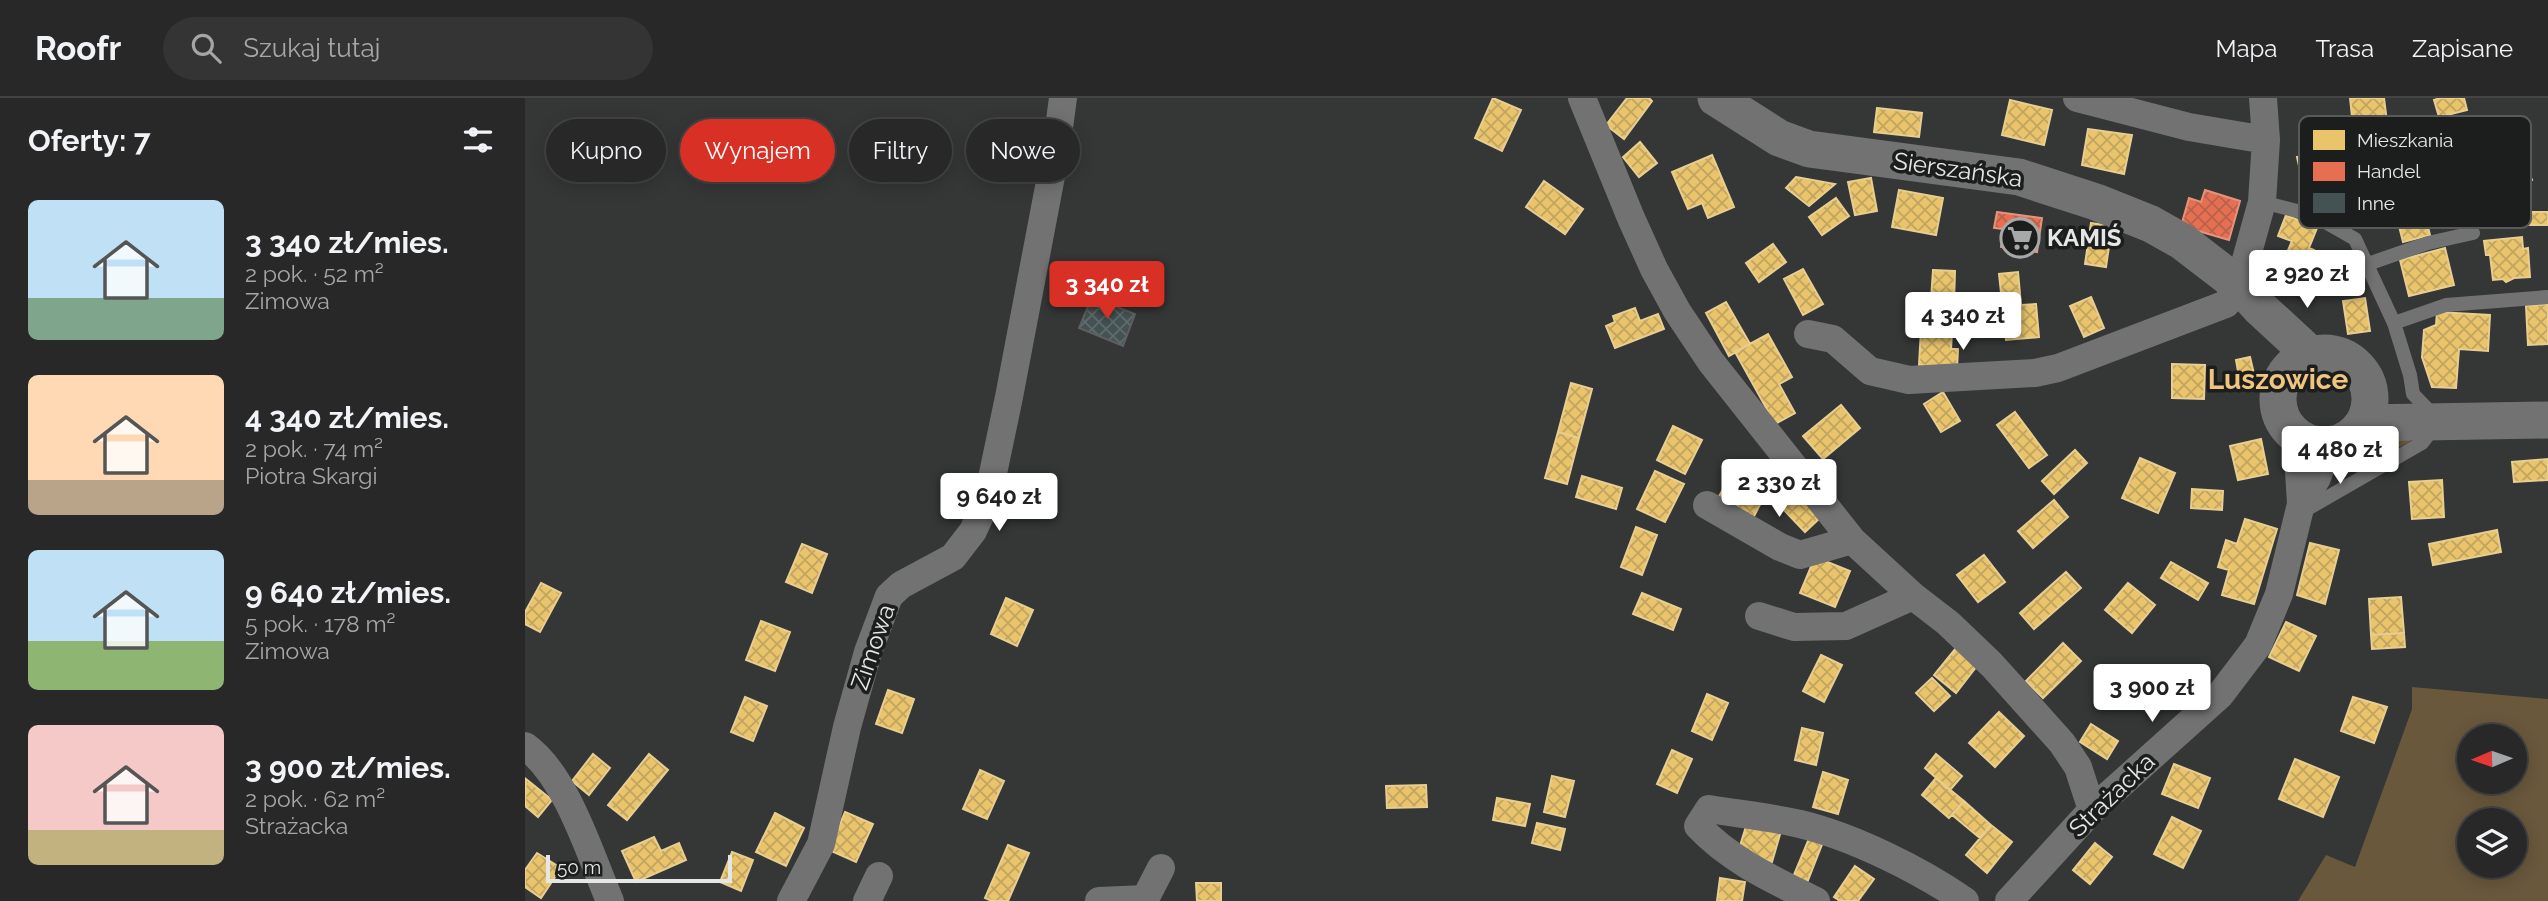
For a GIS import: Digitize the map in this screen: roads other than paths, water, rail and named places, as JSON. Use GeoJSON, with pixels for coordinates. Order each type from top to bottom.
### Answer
{"type":"FeatureCollection","features":[{"type":"Feature","properties":{"kind":"street","name":"Zimowa"},"geometry":{"type":"LineString","coordinates":[[791,901],[821,844],[847,727],[868,652],[889,596],[901,585],[953,556],[973,531],[983,509],[991,484],[1009,397],[1056,150],[1063,98]]}},
{"type":"Feature","properties":{"kind":"street"},"geometry":{"type":"LineString","coordinates":[[1582,98],[1631,218],[1677,311],[1711,362],[1852,540],[1992,665],[2062,743],[2078,767],[2092,810]]}},
{"type":"Feature","properties":{"kind":"street","name":"Sierszańska"},"geometry":{"type":"LineString","coordinates":[[1716,98],[1779,138],[1809,149],[2019,177],[2096,202],[2151,224],[2183,242],[2250,297]]}},
{"type":"Feature","properties":{"kind":"street"},"geometry":{"type":"LineString","coordinates":[[2077,98],[2189,127],[2266,140]]}},
{"type":"Feature","properties":{"kind":"street"},"geometry":{"type":"LineString","coordinates":[[2263,98],[2266,140],[2262,201],[2250,297],[2297,366]]}},
{"type":"Feature","properties":{"kind":"street"},"geometry":{"type":"LineString","coordinates":[[1808,334],[1833,339],[1870,371],[1909,380],[2035,373],[2058,368],[2250,297]]}},
{"type":"Feature","properties":{"kind":"street"},"geometry":{"type":"LineString","coordinates":[[2325,353],[2338,355],[2360,370],[2367,409],[2354,434],[2342,442],[2313,442],[2283,421],[2277,399],[2297,366],[2325,353]]}},
{"type":"Feature","properties":{"kind":"street"},"geometry":{"type":"LineString","coordinates":[[2367,409],[2397,424],[2548,419]]}},
{"type":"Feature","properties":{"kind":"street","name":"Strażacka"},"geometry":{"type":"LineString","coordinates":[[2009,901],[2092,810],[2220,695],[2258,645],[2279,594],[2313,442]]}},
{"type":"Feature","properties":{"kind":"street"},"geometry":{"type":"LineString","coordinates":[[1707,505],[1780,547],[1800,555],[1852,540]]}},
{"type":"Feature","properties":{"kind":"street"},"geometry":{"type":"LineString","coordinates":[[1759,616],[1794,627],[1846,626],[1913,596]]}},
{"type":"Feature","properties":{"kind":"street"},"geometry":{"type":"LineString","coordinates":[[525,746],[535,753],[550,774],[575,816],[610,901]]}},
{"type":"Feature","properties":{"kind":"street"},"geometry":{"type":"LineString","coordinates":[[1816,901],[1754,869],[1716,845],[1698,826],[1709,809],[1800,824],[1859,844],[1949,890],[1965,901]]}},
{"type":"Feature","properties":{"kind":"street"},"geometry":{"type":"LineString","coordinates":[[1099,901],[1145,899],[1161,868]]}},
{"type":"Feature","properties":{"kind":"street"},"geometry":{"type":"LineString","coordinates":[[867,901],[879,876]]}},
{"type":"Feature","properties":{"kind":"lane"},"geometry":{"type":"LineString","coordinates":[[2262,201],[2299,211]]}},
{"type":"Feature","properties":{"kind":"lane"},"geometry":{"type":"LineString","coordinates":[[2300,509],[2422,443],[2434,421],[2413,394],[2394,323],[2368,264],[2355,239],[2336,228]]}},
{"type":"Feature","properties":{"kind":"lane"},"geometry":{"type":"LineString","coordinates":[[2368,264],[2428,243],[2473,233]]}},
{"type":"Feature","properties":{"kind":"lane"},"geometry":{"type":"LineString","coordinates":[[2394,323],[2416,313],[2447,305],[2548,297]]}},
{"type":"Feature","properties":{"kind":"place","name":"KAMIŚ"},"geometry":{"type":"Point","coordinates":[2020,238]}},
{"type":"Feature","properties":{"kind":"district","name":"Luszowice"},"geometry":{"type":"Point","coordinates":[2278,379]}}]}
